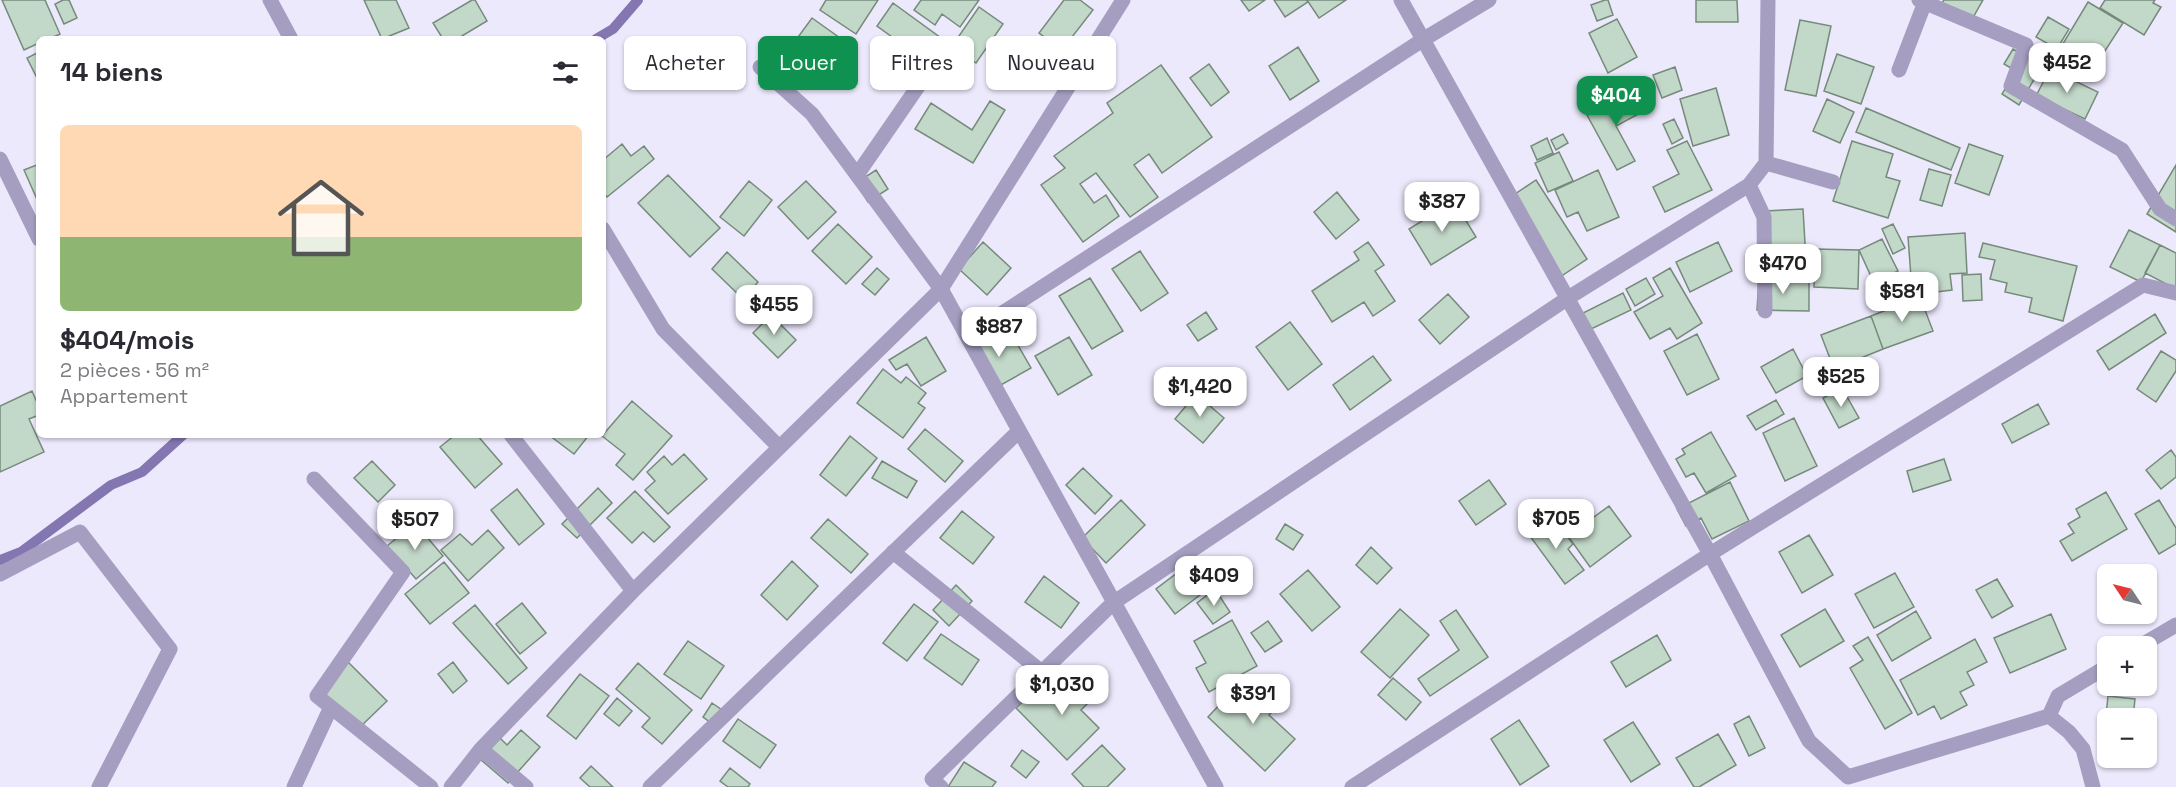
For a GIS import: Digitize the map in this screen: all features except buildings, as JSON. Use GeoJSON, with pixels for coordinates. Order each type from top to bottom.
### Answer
{"type":"FeatureCollection","features":[{"type":"Feature","properties":{"kind":"street"},"geometry":{"type":"LineString","coordinates":[[270,0],[289,36]]}},
{"type":"Feature","properties":{"kind":"street"},"geometry":{"type":"LineString","coordinates":[[451,787],[481,749],[633,591],[941,289],[1123,0]]}},
{"type":"Feature","properties":{"kind":"street"},"geometry":{"type":"LineString","coordinates":[[1401,0],[1710,554],[1809,741],[1844,782],[2049,716],[2058,696],[2097,673]]}},
{"type":"Feature","properties":{"kind":"street"},"geometry":{"type":"LineString","coordinates":[[967,336],[1424,39],[1489,0]]}},
{"type":"Feature","properties":{"kind":"street"},"geometry":{"type":"LineString","coordinates":[[941,787],[932,779],[1113,603],[1569,298],[1749,185],[1766,163],[1768,0]]}},
{"type":"Feature","properties":{"kind":"street"},"geometry":{"type":"LineString","coordinates":[[1899,70],[1922,1],[1942,4],[2026,45],[2011,86],[2122,150],[2160,209],[2176,219]]}},
{"type":"Feature","properties":{"kind":"street"},"geometry":{"type":"LineString","coordinates":[[786,90],[812,114],[941,289],[1216,787]]}},
{"type":"Feature","properties":{"kind":"street"},"geometry":{"type":"LineString","coordinates":[[857,175],[916,90]]}},
{"type":"Feature","properties":{"kind":"street"},"geometry":{"type":"LineString","coordinates":[[0,159],[36,233]]}},
{"type":"Feature","properties":{"kind":"street"},"geometry":{"type":"LineString","coordinates":[[1766,163],[1833,182]]}},
{"type":"Feature","properties":{"kind":"street"},"geometry":{"type":"LineString","coordinates":[[1749,185],[1764,217],[1765,311]]}},
{"type":"Feature","properties":{"kind":"street"},"geometry":{"type":"LineString","coordinates":[[606,234],[663,329],[779,447]]}},
{"type":"Feature","properties":{"kind":"street"},"geometry":{"type":"LineString","coordinates":[[1352,787],[1710,554],[2143,285],[2176,293]]}},
{"type":"Feature","properties":{"kind":"street"},"geometry":{"type":"LineString","coordinates":[[650,787],[1019,431]]}},
{"type":"Feature","properties":{"kind":"street"},"geometry":{"type":"LineString","coordinates":[[513,438],[633,591]]}},
{"type":"Feature","properties":{"kind":"street"},"geometry":{"type":"LineString","coordinates":[[314,479],[403,572],[317,696],[431,787]]}},
{"type":"Feature","properties":{"kind":"street"},"geometry":{"type":"LineString","coordinates":[[0,574],[80,532],[170,649],[99,787]]}},
{"type":"Feature","properties":{"kind":"street"},"geometry":{"type":"LineString","coordinates":[[893,552],[1042,672]]}},
{"type":"Feature","properties":{"kind":"street"},"geometry":{"type":"LineString","coordinates":[[2157,636],[2176,625]]}},
{"type":"Feature","properties":{"kind":"street"},"geometry":{"type":"LineString","coordinates":[[294,787],[331,707]]}},
{"type":"Feature","properties":{"kind":"street"},"geometry":{"type":"LineString","coordinates":[[2049,716],[2069,732],[2083,749],[2093,787]]}},
{"type":"Feature","properties":{"kind":"street"},"geometry":{"type":"LineString","coordinates":[[481,749],[526,787]]}},
{"type":"Feature","properties":{"kind":"waterway"},"geometry":{"type":"LineString","coordinates":[[601,36],[613,29],[638,0]]}},
{"type":"Feature","properties":{"kind":"waterway"},"geometry":{"type":"LineString","coordinates":[[0,560],[21,552],[111,485],[142,472],[180,438]]}}]}
